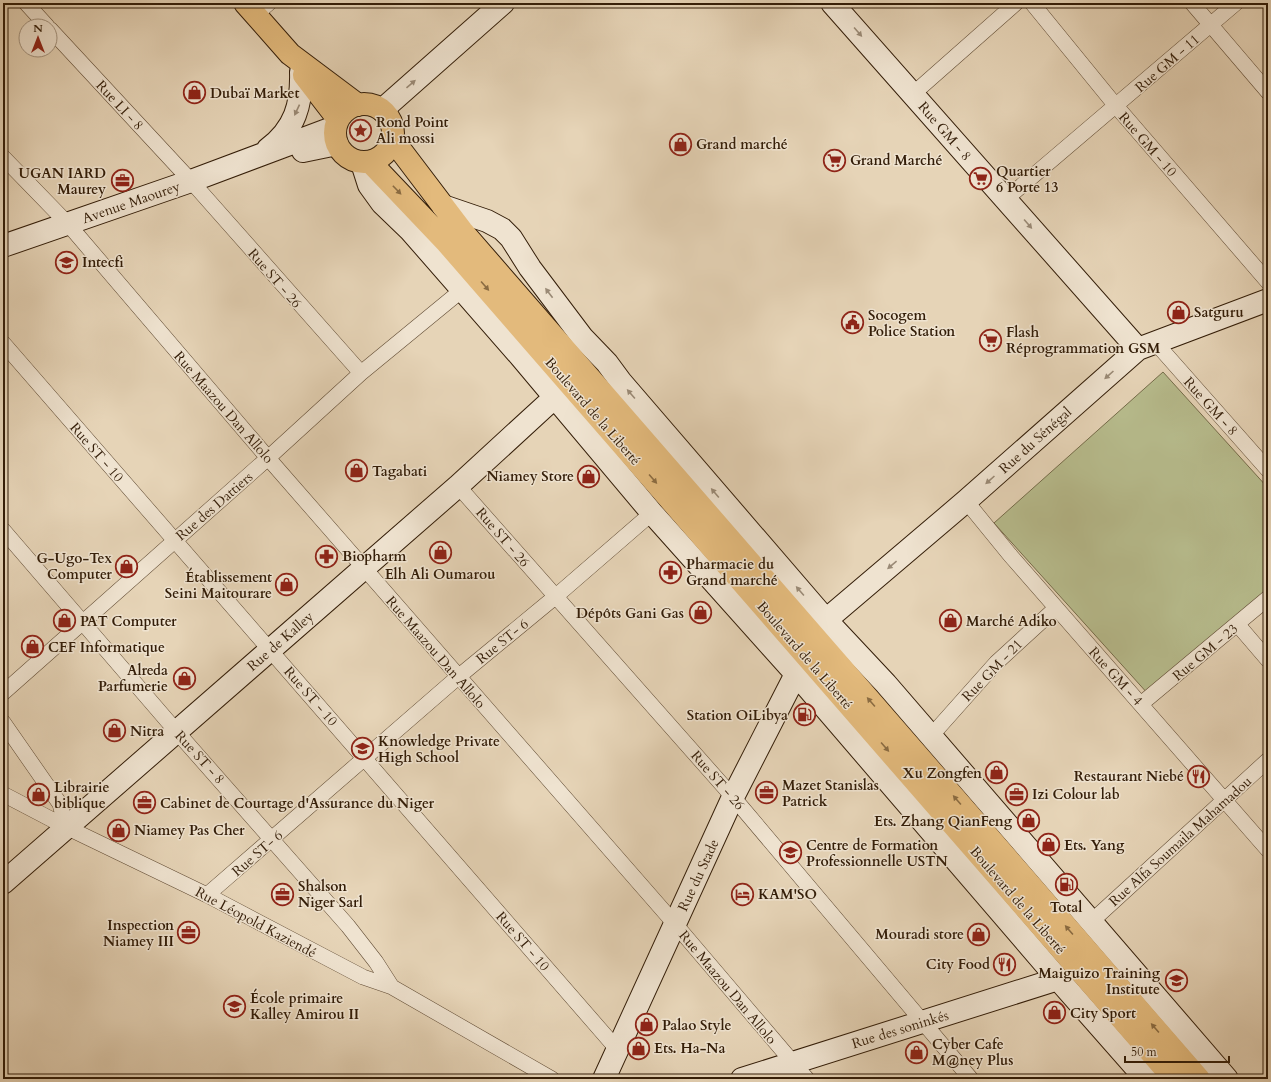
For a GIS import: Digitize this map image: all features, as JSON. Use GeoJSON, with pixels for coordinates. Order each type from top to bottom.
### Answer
{"type":"FeatureCollection","features":[{"type":"Feature","properties":{"kind":"highway","name":"Boulevard de la Liberté"},"geometry":{"type":"LineString","coordinates":[[256,7],[290,54],[348,145],[452,248],[1174,1079]]}},
{"type":"Feature","properties":{"kind":"highway","name":"Boulevard de la Liberté"},"geometry":{"type":"LineString","coordinates":[[290,54],[358,105]]}},
{"type":"Feature","properties":{"kind":"highway"},"geometry":{"type":"LineString","coordinates":[[358,105],[374,106],[382,110],[392,123],[393,140],[385,154],[348,145],[350,108],[358,105]]}},
{"type":"Feature","properties":{"kind":"highway","name":"Boulevard de la Liberté"},"geometry":{"type":"LineString","coordinates":[[393,140],[462,231],[1199,1079]]}},
{"type":"Feature","properties":{"kind":"main road"},"geometry":{"type":"LineString","coordinates":[[382,110],[503,3]]}},
{"type":"Feature","properties":{"kind":"main road","name":"Rue GM - 8"},"geometry":{"type":"LineString","coordinates":[[832,3],[1006,199],[1146,345]]}},
{"type":"Feature","properties":{"kind":"main road"},"geometry":{"type":"LineString","coordinates":[[258,156],[276,143],[287,131],[300,105],[301,72]]}},
{"type":"Feature","properties":{"kind":"main road","name":"Avenue Maourey"},"geometry":{"type":"LineString","coordinates":[[3,246],[191,181],[258,156],[348,145]]}},
{"type":"Feature","properties":{"kind":"main road","name":"Boulevard de la Liberté"},"geometry":{"type":"LineString","coordinates":[[348,145],[358,189],[372,210],[380,218],[390,224],[410,230],[555,397],[652,513],[796,674],[1146,1079]]}},
{"type":"Feature","properties":{"kind":"main road"},"geometry":{"type":"LineString","coordinates":[[443,206],[494,224],[502,229],[511,238],[530,268],[582,337],[826,620],[886,684],[1227,1079]]}},
{"type":"Feature","properties":{"kind":"main road","name":"Rue du Sénégal"},"geometry":{"type":"LineString","coordinates":[[826,620],[1146,345],[1268,300]]}},
{"type":"Feature","properties":{"kind":"main road","name":"Rue de Kalley"},"geometry":{"type":"LineString","coordinates":[[3,883],[458,486],[555,397]]}},
{"type":"Feature","properties":{"kind":"main road","name":"Rue du Stade"},"geometry":{"type":"LineString","coordinates":[[604,1079],[734,797],[796,674]]}},
{"type":"Feature","properties":{"kind":"main road","name":"Rue des soninkés"},"geometry":{"type":"LineString","coordinates":[[742,1079],[1058,979]]}},
{"type":"Feature","properties":{"kind":"street"},"geometry":{"type":"LineString","coordinates":[[26,3],[40,18]]}},
{"type":"Feature","properties":{"kind":"street"},"geometry":{"type":"LineString","coordinates":[[913,94],[1016,3]]}},
{"type":"Feature","properties":{"kind":"street","name":"Rue GM - 10"},"geometry":{"type":"LineString","coordinates":[[1032,3],[1116,106],[1268,282]]}},
{"type":"Feature","properties":{"kind":"street"},"geometry":{"type":"LineString","coordinates":[[1192,3],[1268,92]]}},
{"type":"Feature","properties":{"kind":"street","name":"Rue GM - 11"},"geometry":{"type":"LineString","coordinates":[[1006,199],[1236,3]]}},
{"type":"Feature","properties":{"kind":"street","name":"Rue LI - 8"},"geometry":{"type":"LineString","coordinates":[[58,38],[191,181]]}},
{"type":"Feature","properties":{"kind":"street","name":"Rue Maazou Dan Allolo"},"geometry":{"type":"LineString","coordinates":[[3,157],[68,224],[268,458],[675,924],[807,1079]]}},
{"type":"Feature","properties":{"kind":"street","name":"Rue ST - 26"},"geometry":{"type":"LineString","coordinates":[[191,181],[361,373]]}},
{"type":"Feature","properties":{"kind":"street","name":"Rue des Dattiers"},"geometry":{"type":"LineString","coordinates":[[3,693],[268,458],[361,373],[462,290]]}},
{"type":"Feature","properties":{"kind":"street","name":"Rue ST - 10"},"geometry":{"type":"LineString","coordinates":[[3,343],[617,1049]]}},
{"type":"Feature","properties":{"kind":"street","name":"Rue GM - 8"},"geometry":{"type":"LineString","coordinates":[[1146,345],[1268,470]]}},
{"type":"Feature","properties":{"kind":"street","name":"Rue ST - 26"},"geometry":{"type":"LineString","coordinates":[[458,486],[734,797],[972,1079]]}},
{"type":"Feature","properties":{"kind":"street","name":"Rue GM - 4"},"geometry":{"type":"LineString","coordinates":[[966,501],[1056,608],[1268,850]]}},
{"type":"Feature","properties":{"kind":"street","name":"Rue ST- 6"},"geometry":{"type":"LineString","coordinates":[[207,895],[458,676],[555,597],[652,513]]}},
{"type":"Feature","properties":{"kind":"street","name":"Rue ST - 8"},"geometry":{"type":"LineString","coordinates":[[3,530],[177,732],[273,839],[348,926],[376,962],[392,987]]}},
{"type":"Feature","properties":{"kind":"street","name":"Rue GM - 23"},"geometry":{"type":"LineString","coordinates":[[1141,704],[1238,625],[1268,598]]}},
{"type":"Feature","properties":{"kind":"street","name":"Rue GM - 21"},"geometry":{"type":"LineString","coordinates":[[931,736],[996,663],[1056,608]]}},
{"type":"Feature","properties":{"kind":"street"},"geometry":{"type":"LineString","coordinates":[[1238,625],[1268,660]]}},
{"type":"Feature","properties":{"kind":"street"},"geometry":{"type":"LineString","coordinates":[[3,722],[60,804],[66,827]]}},
{"type":"Feature","properties":{"kind":"street","name":"Rue Alfa Soumaila Mahamadou"},"geometry":{"type":"LineString","coordinates":[[1092,921],[1268,760]]}},
{"type":"Feature","properties":{"kind":"street","name":"Rue Léopold Kaziendé"},"geometry":{"type":"LineString","coordinates":[[3,794],[66,827],[207,895],[356,973],[392,987],[552,1079]]}},
{"type":"Feature","properties":{"kind":"green space"},"geometry":{"type":"Polygon","coordinates":[[[1163,372],[1268,488],[1268,589],[1149,695],[994,523],[1163,372]]]}},
{"type":"Feature","properties":{"kind":"place","name":"Dubaï Market"},"geometry":{"type":"Point","coordinates":[194,93]}},
{"type":"Feature","properties":{"kind":"place","name":"Rond Point Ali mossi"},"geometry":{"type":"Point","coordinates":[361,130]}},
{"type":"Feature","properties":{"kind":"place","name":"Grand marché"},"geometry":{"type":"Point","coordinates":[680,144]}},
{"type":"Feature","properties":{"kind":"place","name":"Grand Marché"},"geometry":{"type":"Point","coordinates":[835,160]}},
{"type":"Feature","properties":{"kind":"place","name":"Quartier 6 Porte 13"},"geometry":{"type":"Point","coordinates":[980,179]}},
{"type":"Feature","properties":{"kind":"place","name":"UGAN IARD Maurey"},"geometry":{"type":"Point","coordinates":[122,181]}},
{"type":"Feature","properties":{"kind":"place","name":"Intecfi"},"geometry":{"type":"Point","coordinates":[66,262]}},
{"type":"Feature","properties":{"kind":"place","name":"Satguru"},"geometry":{"type":"Point","coordinates":[1179,312]}},
{"type":"Feature","properties":{"kind":"place","name":"Socogem Police Station"},"geometry":{"type":"Point","coordinates":[853,323]}},
{"type":"Feature","properties":{"kind":"place","name":"Flash Réprogrammation GSM"},"geometry":{"type":"Point","coordinates":[990,340]}},
{"type":"Feature","properties":{"kind":"place","name":"Tagabati"},"geometry":{"type":"Point","coordinates":[356,471]}},
{"type":"Feature","properties":{"kind":"place","name":"Niamey Store"},"geometry":{"type":"Point","coordinates":[589,476]}},
{"type":"Feature","properties":{"kind":"place","name":"Elh Ali Oumarou"},"geometry":{"type":"Point","coordinates":[440,552]}},
{"type":"Feature","properties":{"kind":"place","name":"Biopharm"},"geometry":{"type":"Point","coordinates":[326,556]}},
{"type":"Feature","properties":{"kind":"place","name":"G-Ugo-Tex Computer"},"geometry":{"type":"Point","coordinates":[127,566]}},
{"type":"Feature","properties":{"kind":"place","name":"Pharmacie du Grand marché"},"geometry":{"type":"Point","coordinates":[671,572]}},
{"type":"Feature","properties":{"kind":"place","name":"Établissement Seini Maitourare"},"geometry":{"type":"Point","coordinates":[287,585]}},
{"type":"Feature","properties":{"kind":"place","name":"Dépôts Gani Gas"},"geometry":{"type":"Point","coordinates":[700,613]}},
{"type":"Feature","properties":{"kind":"place","name":"PAT Computer"},"geometry":{"type":"Point","coordinates":[64,621]}},
{"type":"Feature","properties":{"kind":"place","name":"Marché Adiko"},"geometry":{"type":"Point","coordinates":[951,621]}},
{"type":"Feature","properties":{"kind":"place","name":"CEF Informatique"},"geometry":{"type":"Point","coordinates":[33,647]}},
{"type":"Feature","properties":{"kind":"place","name":"Alreda Parfumerie"},"geometry":{"type":"Point","coordinates":[184,678]}},
{"type":"Feature","properties":{"kind":"place","name":"Station OiLibya"},"geometry":{"type":"Point","coordinates":[804,715]}},
{"type":"Feature","properties":{"kind":"place","name":"Nitra"},"geometry":{"type":"Point","coordinates":[114,731]}},
{"type":"Feature","properties":{"kind":"place","name":"Knowledge Private High School"},"geometry":{"type":"Point","coordinates":[363,749]}},
{"type":"Feature","properties":{"kind":"place","name":"Xu Zongfen"},"geometry":{"type":"Point","coordinates":[997,773]}},
{"type":"Feature","properties":{"kind":"place","name":"Restaurant Niebé"},"geometry":{"type":"Point","coordinates":[1199,776]}},
{"type":"Feature","properties":{"kind":"place","name":"Mazet Stanislas Patrick"},"geometry":{"type":"Point","coordinates":[766,793]}},
{"type":"Feature","properties":{"kind":"place","name":"Izi Colour lab"},"geometry":{"type":"Point","coordinates":[1016,794]}},
{"type":"Feature","properties":{"kind":"place","name":"Librairie biblique"},"geometry":{"type":"Point","coordinates":[39,795]}},
{"type":"Feature","properties":{"kind":"place","name":"Cabinet de Courtage d'Assurance du Niger"},"geometry":{"type":"Point","coordinates":[144,803]}},
{"type":"Feature","properties":{"kind":"place","name":"Ets. Zhang QianFeng"},"geometry":{"type":"Point","coordinates":[1028,821]}},
{"type":"Feature","properties":{"kind":"place","name":"Niamey Pas Cher"},"geometry":{"type":"Point","coordinates":[118,830]}},
{"type":"Feature","properties":{"kind":"place","name":"Ets. Yang"},"geometry":{"type":"Point","coordinates":[1048,845]}},
{"type":"Feature","properties":{"kind":"place","name":"Centre de Formation Professionnelle USTN"},"geometry":{"type":"Point","coordinates":[790,853]}},
{"type":"Feature","properties":{"kind":"place","name":"Total"},"geometry":{"type":"Point","coordinates":[1066,885]}},
{"type":"Feature","properties":{"kind":"place","name":"Shalson Niger Sarl"},"geometry":{"type":"Point","coordinates":[283,894]}},
{"type":"Feature","properties":{"kind":"place","name":"KAM'SO"},"geometry":{"type":"Point","coordinates":[742,894]}},
{"type":"Feature","properties":{"kind":"place","name":"Inspection Niamey III"},"geometry":{"type":"Point","coordinates":[189,933]}},
{"type":"Feature","properties":{"kind":"place","name":"Mouradi store"},"geometry":{"type":"Point","coordinates":[979,934]}},
{"type":"Feature","properties":{"kind":"place","name":"City Food"},"geometry":{"type":"Point","coordinates":[1005,964]}},
{"type":"Feature","properties":{"kind":"place","name":"Maiguizo Training Institute"},"geometry":{"type":"Point","coordinates":[1176,981]}},
{"type":"Feature","properties":{"kind":"place","name":"École primaire Kalley Amirou II"},"geometry":{"type":"Point","coordinates":[235,1006]}},
{"type":"Feature","properties":{"kind":"place","name":"City Sport"},"geometry":{"type":"Point","coordinates":[1054,1013]}},
{"type":"Feature","properties":{"kind":"place","name":"Palao Style"},"geometry":{"type":"Point","coordinates":[647,1025]}},
{"type":"Feature","properties":{"kind":"place","name":"Ets. Ha-Na"},"geometry":{"type":"Point","coordinates":[638,1048]}},
{"type":"Feature","properties":{"kind":"place","name":"Cyber Cafe M@ney Plus"},"geometry":{"type":"Point","coordinates":[917,1052]}}]}
